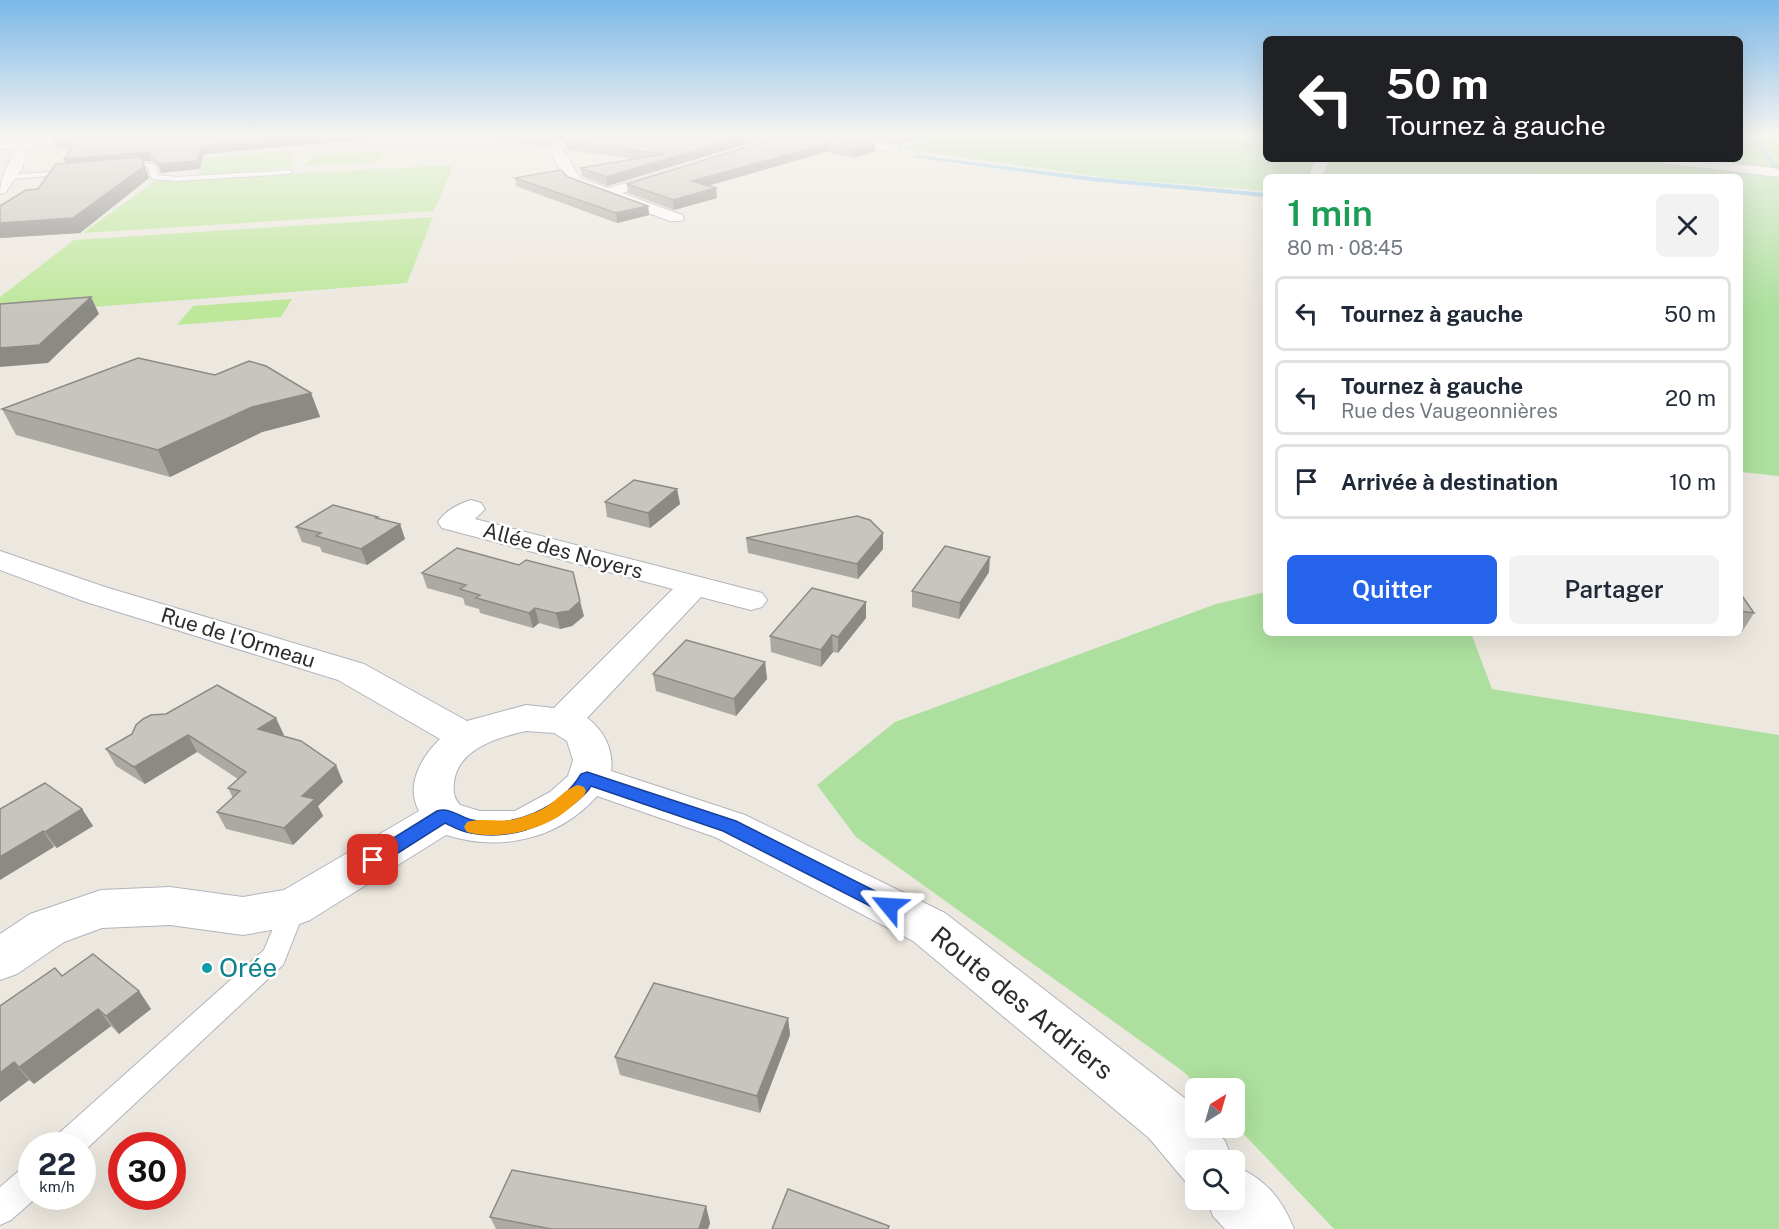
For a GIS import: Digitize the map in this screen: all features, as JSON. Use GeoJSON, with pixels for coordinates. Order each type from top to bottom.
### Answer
{"type":"FeatureCollection","features":[{"type":"Feature","properties":{"kind":"street"},"geometry":{"type":"LineString","coordinates":[[607,193],[676,218]]}},
{"type":"Feature","properties":{"kind":"street","name":"Allée des Noyers"},"geometry":{"type":"LineString","coordinates":[[471,509],[452,522],[751,600]]}},
{"type":"Feature","properties":{"kind":"street","name":"Rue de l'Ormeau"},"geometry":{"type":"LineString","coordinates":[[0,560],[94,594],[351,672],[466,738]]}},
{"type":"Feature","properties":{"kind":"street"},"geometry":{"type":"LineString","coordinates":[[562,722],[695,585]]}},
{"type":"Feature","properties":{"kind":"street"},"geometry":{"type":"LineString","coordinates":[[526,718],[562,722],[574,727],[587,739],[593,764],[582,788],[551,813],[517,826],[499,828],[471,827],[443,815],[431,792],[435,771],[446,755],[466,738],[487,728],[526,718]]}},
{"type":"Feature","properties":{"kind":"street","name":"Route des Ardriers"},"geometry":{"type":"LineString","coordinates":[[587,778],[730,826],[928,927],[1168,1119],[1195,1150]]}},
{"type":"Feature","properties":{"kind":"street"},"geometry":{"type":"LineString","coordinates":[[0,959],[47,928],[101,909],[170,906],[243,916],[294,907],[426,828],[443,815]]}},
{"type":"Feature","properties":{"kind":"street"},"geometry":{"type":"LineString","coordinates":[[1245,1207],[1264,1229]]}},
{"type":"Feature","properties":{"kind":"lane"},"geometry":{"type":"LineString","coordinates":[[83,1132],[274,957],[294,907]]}},
{"type":"Feature","properties":{"kind":"lane"},"geometry":{"type":"LineString","coordinates":[[0,1209],[18,1193]]}},
{"type":"Feature","properties":{"kind":"green space"},"geometry":{"type":"Polygon","coordinates":[[[138,193],[442,193],[434,211],[83,233],[138,193]]]}},
{"type":"Feature","properties":{"kind":"green space"},"geometry":{"type":"Polygon","coordinates":[[[1743,193],[1779,193],[1779,476],[1743,472],[1743,193]]]}},
{"type":"Feature","properties":{"kind":"green space"},"geometry":{"type":"Polygon","coordinates":[[[433,217],[407,283],[0,314],[0,297],[74,240],[433,217]]]}},
{"type":"Feature","properties":{"kind":"green space"},"geometry":{"type":"Polygon","coordinates":[[[292,299],[281,317],[177,325],[193,306],[292,299]]]}},
{"type":"Feature","properties":{"kind":"green space"},"geometry":{"type":"Polygon","coordinates":[[[1263,593],[1263,636],[1472,636],[1492,689],[1779,735],[1779,1229],[1334,1229],[1245,1136],[1245,1078],[1190,1078],[856,837],[817,785],[895,722],[1216,604],[1263,593]]]}},
{"type":"Feature","properties":{"kind":"building"},"geometry":{"type":"Polygon","coordinates":[[[21,193],[107,193],[73,218],[0,223],[0,206],[21,193]]]}},
{"type":"Feature","properties":{"kind":"building"},"geometry":{"type":"Polygon","coordinates":[[[559,193],[613,193],[648,206],[616,213],[559,193]]]}},
{"type":"Feature","properties":{"kind":"building"},"geometry":{"type":"Polygon","coordinates":[[[654,193],[697,193],[673,200],[654,193]]]}},
{"type":"Feature","properties":{"kind":"building"},"geometry":{"type":"Polygon","coordinates":[[[91,297],[39,345],[0,348],[0,304],[91,297]]]}},
{"type":"Feature","properties":{"kind":"building"},"geometry":{"type":"Polygon","coordinates":[[[138,358],[215,375],[249,361],[266,366],[311,393],[252,407],[158,450],[2,409],[138,358]]]}},
{"type":"Feature","properties":{"kind":"building"},"geometry":{"type":"Polygon","coordinates":[[[634,480],[677,489],[648,513],[605,502],[634,480]]]}},
{"type":"Feature","properties":{"kind":"building"},"geometry":{"type":"Polygon","coordinates":[[[333,505],[400,524],[361,549],[316,536],[321,533],[296,527],[333,505]]]}},
{"type":"Feature","properties":{"kind":"building"},"geometry":{"type":"Polygon","coordinates":[[[857,516],[870,520],[883,533],[857,564],[746,538],[857,516]]]}},
{"type":"Feature","properties":{"kind":"building"},"geometry":{"type":"Polygon","coordinates":[[[945,546],[990,557],[960,603],[912,591],[945,546]]]}},
{"type":"Feature","properties":{"kind":"building"},"geometry":{"type":"Polygon","coordinates":[[[457,548],[519,565],[526,560],[573,572],[580,601],[569,611],[556,613],[535,608],[529,613],[476,598],[480,595],[460,589],[466,585],[422,573],[457,548]]]}},
{"type":"Feature","properties":{"kind":"building"},"geometry":{"type":"Polygon","coordinates":[[[812,588],[866,602],[838,637],[832,635],[821,650],[770,636],[812,588]]]}},
{"type":"Feature","properties":{"kind":"building"},"geometry":{"type":"Polygon","coordinates":[[[1743,597],[1754,613],[1743,611],[1743,597]]]}},
{"type":"Feature","properties":{"kind":"building"},"geometry":{"type":"Polygon","coordinates":[[[686,640],[765,662],[734,699],[653,674],[686,640]]]}},
{"type":"Feature","properties":{"kind":"building"},"geometry":{"type":"Polygon","coordinates":[[[217,685],[276,718],[258,729],[301,741],[336,765],[302,796],[315,799],[284,828],[217,812],[240,791],[228,788],[246,772],[188,735],[134,767],[106,749],[132,734],[136,725],[143,719],[151,715],[166,714],[217,685]]]}},
{"type":"Feature","properties":{"kind":"building"},"geometry":{"type":"Polygon","coordinates":[[[45,783],[82,809],[0,857],[0,809],[45,783]]]}},
{"type":"Feature","properties":{"kind":"building"},"geometry":{"type":"Polygon","coordinates":[[[93,954],[139,991],[106,1016],[98,1009],[19,1067],[14,1062],[0,1073],[0,1006],[55,968],[62,976],[93,954]]]}},
{"type":"Feature","properties":{"kind":"building"},"geometry":{"type":"Polygon","coordinates":[[[654,983],[788,1018],[757,1096],[615,1057],[654,983]]]}},
{"type":"Feature","properties":{"kind":"building"},"geometry":{"type":"Polygon","coordinates":[[[512,1170],[706,1206],[699,1229],[551,1229],[490,1217],[512,1170]]]}},
{"type":"Feature","properties":{"kind":"building"},"geometry":{"type":"Polygon","coordinates":[[[788,1189],[889,1226],[888,1229],[772,1229],[788,1189]]]}},
{"type":"Feature","properties":{"kind":"waterway"},"geometry":{"type":"LineString","coordinates":[[1248,193],[1263,195]]}},
{"type":"Feature","properties":{"kind":"slow traffic"},"geometry":{"type":"LineString","coordinates":[[473,827],[517,826],[551,813],[578,791]]}},
{"type":"Feature","properties":{"kind":"place","name":"Orée"},"geometry":{"type":"Point","coordinates":[207,968]}},
{"type":"Feature","properties":{"kind":"route"},"geometry":{"type":"LineString","coordinates":[[373,860],[443,815],[471,827],[499,828],[517,826],[551,813],[582,788],[587,778],[730,826],[889,906]]}}]}
